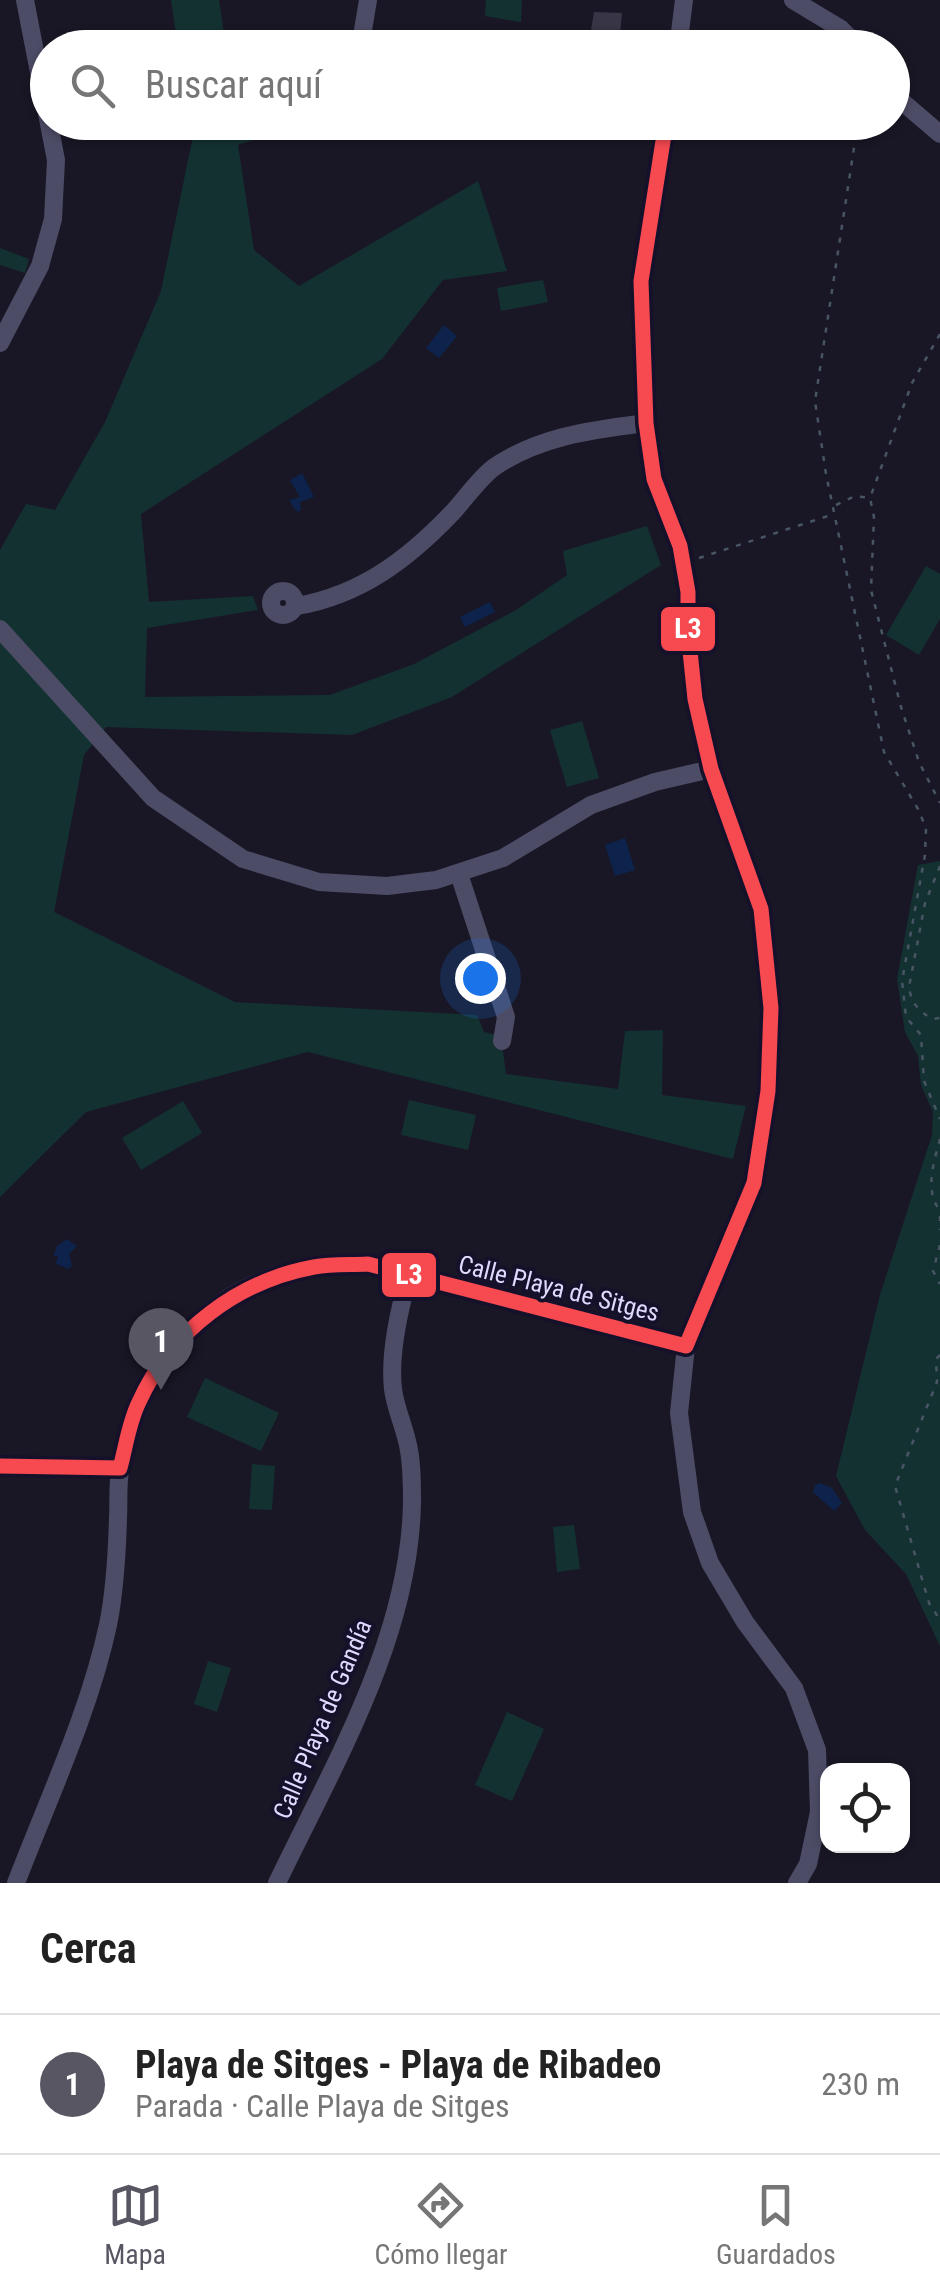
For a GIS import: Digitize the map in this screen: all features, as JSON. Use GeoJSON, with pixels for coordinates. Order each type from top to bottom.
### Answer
{"type":"FeatureCollection","features":[{"type":"Feature","properties":{"kind":"street"},"geometry":{"type":"LineString","coordinates":[[25,0],[31,30]]}},
{"type":"Feature","properties":{"kind":"street"},"geometry":{"type":"LineString","coordinates":[[363,30],[368,0]]}},
{"type":"Feature","properties":{"kind":"street"},"geometry":{"type":"LineString","coordinates":[[680,30],[684,0]]}},
{"type":"Feature","properties":{"kind":"street"},"geometry":{"type":"LineString","coordinates":[[793,0],[842,30]]}},
{"type":"Feature","properties":{"kind":"street"},"geometry":{"type":"LineString","coordinates":[[910,108],[940,134]]}},
{"type":"Feature","properties":{"kind":"street"},"geometry":{"type":"LineString","coordinates":[[0,343],[40,266],[53,219],[56,160],[52,140]]}},
{"type":"Feature","properties":{"kind":"street"},"geometry":{"type":"LineString","coordinates":[[663,140],[641,280],[646,423],[654,479],[680,546],[695,700],[711,770],[761,909],[771,1008],[768,1092],[754,1183],[686,1346],[679,1413],[692,1512],[710,1564],[745,1622],[794,1688],[817,1750],[819,1812],[808,1864],[797,1883]]}},
{"type":"Feature","properties":{"kind":"street"},"geometry":{"type":"LineString","coordinates":[[298,606],[320,602],[374,579],[410,554],[490,470],[527,448],[572,432],[646,423]]}},
{"type":"Feature","properties":{"kind":"street"},"geometry":{"type":"LineString","coordinates":[[0,629],[153,798],[242,859],[319,882],[386,886],[459,874],[503,858],[591,805],[655,782],[711,770]]}},
{"type":"Feature","properties":{"kind":"street"},"geometry":{"type":"LineString","coordinates":[[459,874],[506,1016],[502,1041]]}},
{"type":"Feature","properties":{"kind":"street","name":"Calle Playa de Sitges"},"geometry":{"type":"LineString","coordinates":[[16,1883],[92,1682],[108,1622],[120,1468],[138,1403],[169,1349],[210,1310],[262,1280],[316,1266],[368,1264],[686,1346]]}},
{"type":"Feature","properties":{"kind":"street","name":"Calle Playa de Gandía"},"geometry":{"type":"LineString","coordinates":[[277,1883],[367,1690],[400,1588],[412,1504],[409,1446],[393,1389],[396,1337],[409,1276]]}},
{"type":"Feature","properties":{"kind":"street"},"geometry":{"type":"LineString","coordinates":[[0,1466],[120,1468]]}},
{"type":"Feature","properties":{"kind":"path"},"geometry":{"type":"LineString","coordinates":[[855,140],[815,401],[884,752],[926,828],[925,855],[902,981],[908,1022],[921,1035],[924,1081],[939,1116]]}},
{"type":"Feature","properties":{"kind":"path"},"geometry":{"type":"LineString","coordinates":[[940,334],[912,384],[870,498],[874,517],[871,590],[900,707],[919,762],[940,802]]}},
{"type":"Feature","properties":{"kind":"path"},"geometry":{"type":"LineString","coordinates":[[835,506],[855,496],[870,498]]}},
{"type":"Feature","properties":{"kind":"path"},"geometry":{"type":"LineString","coordinates":[[683,563],[836,512]]}},
{"type":"Feature","properties":{"kind":"path"},"geometry":{"type":"LineString","coordinates":[[940,866],[925,903],[909,986],[916,1006],[932,1019],[940,1020]]}},
{"type":"Feature","properties":{"kind":"path"},"geometry":{"type":"LineString","coordinates":[[940,1139],[932,1176],[940,1230]]}},
{"type":"Feature","properties":{"kind":"path"},"geometry":{"type":"LineString","coordinates":[[940,1245],[933,1271],[940,1284]]}},
{"type":"Feature","properties":{"kind":"path"},"geometry":{"type":"LineString","coordinates":[[940,1355],[936,1359],[937,1382],[895,1486],[929,1603],[940,1620]]}},
{"type":"Feature","properties":{"kind":"green space"},"geometry":{"type":"Polygon","coordinates":[[[171,0],[219,0],[223,30],[175,30],[171,0]]]}},
{"type":"Feature","properties":{"kind":"green space"},"geometry":{"type":"Polygon","coordinates":[[[486,0],[522,0],[521,22],[485,16],[486,0]]]}},
{"type":"Feature","properties":{"kind":"green space"},"geometry":{"type":"Polygon","coordinates":[[[253,140],[238,145],[254,250],[299,286],[478,181],[507,271],[443,280],[382,359],[141,514],[149,602],[253,596],[258,610],[147,628],[145,697],[330,695],[414,664],[516,610],[567,575],[563,551],[647,526],[661,565],[452,697],[352,735],[106,727],[84,755],[54,912],[235,1002],[477,1015],[484,1032],[501,1036],[506,1074],[618,1089],[625,1031],[663,1030],[662,1095],[746,1106],[733,1159],[308,1052],[86,1112],[0,1197],[0,550],[26,504],[55,510],[105,422],[161,291],[192,141],[253,140]]]}},
{"type":"Feature","properties":{"kind":"green space"},"geometry":{"type":"Polygon","coordinates":[[[0,248],[29,259],[25,273],[0,265],[0,248]]]}},
{"type":"Feature","properties":{"kind":"green space"},"geometry":{"type":"Polygon","coordinates":[[[543,280],[548,302],[501,311],[497,288],[543,280]]]}},
{"type":"Feature","properties":{"kind":"green space"},"geometry":{"type":"Polygon","coordinates":[[[926,566],[940,574],[940,619],[919,655],[886,635],[926,566]]]}},
{"type":"Feature","properties":{"kind":"green space"},"geometry":{"type":"Polygon","coordinates":[[[582,721],[599,778],[567,787],[550,730],[582,721]]]}},
{"type":"Feature","properties":{"kind":"green space"},"geometry":{"type":"Polygon","coordinates":[[[940,861],[940,1646],[906,1574],[865,1530],[836,1476],[880,1295],[932,1135],[933,1112],[921,1085],[918,1056],[905,1032],[897,979],[918,865],[940,861]]]}},
{"type":"Feature","properties":{"kind":"green space"},"geometry":{"type":"Polygon","coordinates":[[[409,1100],[476,1115],[468,1150],[401,1135],[409,1100]]]}},
{"type":"Feature","properties":{"kind":"green space"},"geometry":{"type":"Polygon","coordinates":[[[183,1101],[202,1133],[141,1170],[122,1138],[183,1101]]]}},
{"type":"Feature","properties":{"kind":"green space"},"geometry":{"type":"Polygon","coordinates":[[[205,1378],[279,1413],[261,1451],[187,1417],[205,1378]]]}},
{"type":"Feature","properties":{"kind":"green space"},"geometry":{"type":"Polygon","coordinates":[[[252,1464],[275,1466],[272,1510],[249,1509],[252,1464]]]}},
{"type":"Feature","properties":{"kind":"green space"},"geometry":{"type":"Polygon","coordinates":[[[574,1525],[580,1569],[557,1572],[553,1527],[574,1525]]]}},
{"type":"Feature","properties":{"kind":"green space"},"geometry":{"type":"Polygon","coordinates":[[[208,1661],[231,1668],[217,1712],[194,1704],[208,1661]]]}},
{"type":"Feature","properties":{"kind":"green space"},"geometry":{"type":"Polygon","coordinates":[[[507,1712],[544,1729],[512,1801],[475,1785],[507,1712]]]}},
{"type":"Feature","properties":{"kind":"water"},"geometry":{"type":"Polygon","coordinates":[[[444,325],[457,336],[439,358],[426,348],[444,325]]]}},
{"type":"Feature","properties":{"kind":"water"},"geometry":{"type":"Polygon","coordinates":[[[302,473],[314,497],[300,502],[301,510],[297,512],[289,500],[300,497],[290,480],[302,473]]]}},
{"type":"Feature","properties":{"kind":"water"},"geometry":{"type":"Polygon","coordinates":[[[490,602],[495,612],[465,627],[460,617],[490,602]]]}},
{"type":"Feature","properties":{"kind":"water"},"geometry":{"type":"Polygon","coordinates":[[[625,838],[635,870],[615,876],[605,845],[625,838]]]}},
{"type":"Feature","properties":{"kind":"water"},"geometry":{"type":"Polygon","coordinates":[[[67,1239],[77,1246],[69,1254],[69,1269],[56,1264],[58,1255],[53,1257],[57,1246],[67,1239]]]}},
{"type":"Feature","properties":{"kind":"water"},"geometry":{"type":"Polygon","coordinates":[[[820,1483],[832,1488],[842,1503],[834,1511],[813,1492],[820,1483]]]}},
{"type":"Feature","properties":{"kind":"building"},"geometry":{"type":"Polygon","coordinates":[[[594,12],[622,13],[620,30],[591,30],[594,12]]]}},
{"type":"Feature","properties":{"kind":"transit line","name":"L3"},"geometry":{"type":"LineString","coordinates":[[0,1466],[120,1468],[139,1402],[169,1353],[188,1332],[210,1313],[259,1284],[314,1267],[368,1264],[686,1346],[754,1183],[768,1091],[771,1008],[761,909],[711,769],[695,699],[688,592],[680,546],[654,479],[646,423],[641,281],[663,140]]}},
{"type":"Feature","properties":{"kind":"place","name":"Playa de Sitges - Playa de Ribadeo"},"geometry":{"type":"Point","coordinates":[161,1390]}}]}
